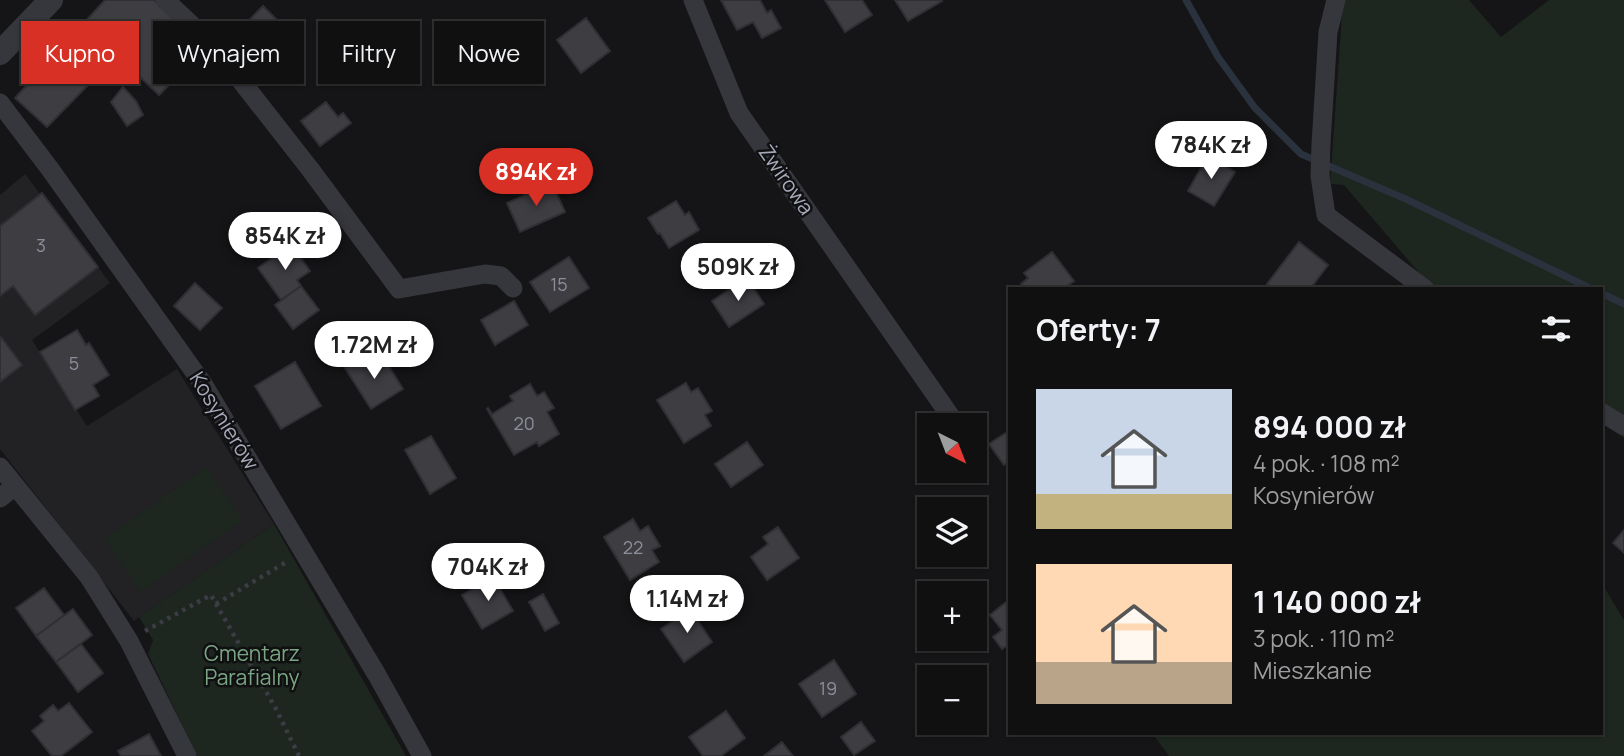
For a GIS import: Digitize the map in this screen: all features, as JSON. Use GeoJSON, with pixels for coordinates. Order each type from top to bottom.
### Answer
{"type":"FeatureCollection","features":[{"type":"Feature","properties":{"kind":"street"},"geometry":{"type":"LineString","coordinates":[[0,53],[51,0]]}},
{"type":"Feature","properties":{"kind":"street"},"geometry":{"type":"LineString","coordinates":[[165,0],[213,45],[400,289],[485,274],[501,276],[513,288]]}},
{"type":"Feature","properties":{"kind":"street","name":"Żwirowa"},"geometry":{"type":"LineString","coordinates":[[693,0],[739,113],[948,413]]}},
{"type":"Feature","properties":{"kind":"street"},"geometry":{"type":"LineString","coordinates":[[1336,0],[1328,32],[1321,144],[1320,176],[1326,215],[1422,287]]}},
{"type":"Feature","properties":{"kind":"street","name":"Kosynierów"},"geometry":{"type":"LineString","coordinates":[[0,103],[51,169],[203,384],[377,675],[422,756]]}},
{"type":"Feature","properties":{"kind":"street"},"geometry":{"type":"LineString","coordinates":[[1603,413],[1624,426]]}},
{"type":"Feature","properties":{"kind":"street"},"geometry":{"type":"LineString","coordinates":[[0,467],[7,492],[89,577],[129,640],[187,756]]}},
{"type":"Feature","properties":{"kind":"path"},"geometry":{"type":"LineString","coordinates":[[216,604],[293,558]]}},
{"type":"Feature","properties":{"kind":"path"},"geometry":{"type":"LineString","coordinates":[[129,640],[211,595],[276,709],[299,756]]}},
{"type":"Feature","properties":{"kind":"shaded area"},"geometry":{"type":"Polygon","coordinates":[[[25,174],[110,283],[32,340],[87,426],[177,369],[274,524],[134,621],[0,449],[0,195],[25,174]]]}},
{"type":"Feature","properties":{"kind":"green space"},"geometry":{"type":"Polygon","coordinates":[[[1343,0],[1469,0],[1501,37],[1549,0],[1624,0],[1624,438],[1603,424],[1603,287],[1431,287],[1344,185],[1330,184],[1343,0]]]}},
{"type":"Feature","properties":{"kind":"green space"},"geometry":{"type":"Polygon","coordinates":[[[206,467],[243,520],[141,592],[104,539],[206,467]]]}},
{"type":"Feature","properties":{"kind":"green space","name":"Cmentarz Parafialny"},"geometry":{"type":"Polygon","coordinates":[[[274,524],[406,756],[197,756],[148,654],[153,640],[139,617],[274,524]]]}},
{"type":"Feature","properties":{"kind":"green space"},"geometry":{"type":"Polygon","coordinates":[[[1603,585],[1624,620],[1624,756],[1169,756],[1153,735],[1603,735],[1603,585]]]}},
{"type":"Feature","properties":{"kind":"building"},"geometry":{"type":"Polygon","coordinates":[[[105,0],[154,0],[177,21],[153,21],[153,84],[170,84],[159,95],[139,76],[139,21],[86,21],[105,0]]]}},
{"type":"Feature","properties":{"kind":"building"},"geometry":{"type":"Polygon","coordinates":[[[721,0],[760,0],[767,13],[771,10],[781,28],[762,38],[753,22],[737,30],[721,0]]]}},
{"type":"Feature","properties":{"kind":"building"},"geometry":{"type":"Polygon","coordinates":[[[825,0],[862,0],[872,15],[845,32],[825,0]]]}},
{"type":"Feature","properties":{"kind":"building"},"geometry":{"type":"Polygon","coordinates":[[[895,0],[941,0],[942,1],[908,21],[895,0]]]}},
{"type":"Feature","properties":{"kind":"building"},"geometry":{"type":"Polygon","coordinates":[[[263,6],[278,21],[248,21],[263,6]]]}},
{"type":"Feature","properties":{"kind":"building"},"geometry":{"type":"Polygon","coordinates":[[[586,18],[610,51],[581,73],[557,40],[586,18]]]}},
{"type":"Feature","properties":{"kind":"building"},"geometry":{"type":"Polygon","coordinates":[[[28,84],[89,84],[47,127],[15,98],[28,84]]]}},
{"type":"Feature","properties":{"kind":"building"},"geometry":{"type":"Polygon","coordinates":[[[123,87],[136,101],[143,115],[127,126],[111,102],[123,87]]]}},
{"type":"Feature","properties":{"kind":"building"},"geometry":{"type":"Polygon","coordinates":[[[326,102],[338,117],[343,113],[351,123],[320,146],[301,121],[326,102]]]}},
{"type":"Feature","properties":{"kind":"building"},"geometry":{"type":"Polygon","coordinates":[[[1208,156],[1235,172],[1214,206],[1188,191],[1208,156]]]}},
{"type":"Feature","properties":{"kind":"building"},"geometry":{"type":"Polygon","coordinates":[[[552,183],[565,212],[520,232],[507,203],[552,183]]]}},
{"type":"Feature","properties":{"kind":"building"},"geometry":{"type":"Polygon","coordinates":[[[42,193],[98,267],[35,315],[13,286],[0,296],[0,226],[42,193]]]}},
{"type":"Feature","properties":{"kind":"building"},"geometry":{"type":"Polygon","coordinates":[[[676,201],[685,215],[689,212],[699,230],[669,248],[648,218],[676,201]]]}},
{"type":"Feature","properties":{"kind":"building"},"geometry":{"type":"Polygon","coordinates":[[[1299,242],[1328,265],[1312,287],[1271,287],[1267,284],[1299,242]]]}},
{"type":"Feature","properties":{"kind":"building"},"geometry":{"type":"Polygon","coordinates":[[[291,244],[310,271],[297,280],[301,286],[281,300],[258,268],[291,244]]]}},
{"type":"Feature","properties":{"kind":"building"},"geometry":{"type":"Polygon","coordinates":[[[1052,252],[1074,281],[1066,287],[1023,287],[1021,284],[1028,278],[1024,273],[1052,252]]]}},
{"type":"Feature","properties":{"kind":"building"},"geometry":{"type":"Polygon","coordinates":[[[569,257],[589,288],[550,312],[530,282],[569,257]]]}},
{"type":"Feature","properties":{"kind":"building"},"geometry":{"type":"Polygon","coordinates":[[[747,278],[764,304],[729,327],[712,301],[747,278]]]}},
{"type":"Feature","properties":{"kind":"building"},"geometry":{"type":"Polygon","coordinates":[[[195,283],[222,308],[200,330],[174,306],[195,283]]]}},
{"type":"Feature","properties":{"kind":"building"},"geometry":{"type":"Polygon","coordinates":[[[301,286],[319,310],[293,329],[275,305],[301,286]]]}},
{"type":"Feature","properties":{"kind":"building"},"geometry":{"type":"Polygon","coordinates":[[[514,301],[528,325],[495,345],[481,320],[514,301]]]}},
{"type":"Feature","properties":{"kind":"building"},"geometry":{"type":"Polygon","coordinates":[[[77,330],[86,345],[89,343],[109,375],[93,385],[99,396],[75,410],[40,352],[77,330]]]}},
{"type":"Feature","properties":{"kind":"building"},"geometry":{"type":"Polygon","coordinates":[[[0,338],[22,365],[0,382],[0,338]]]}},
{"type":"Feature","properties":{"kind":"building"},"geometry":{"type":"Polygon","coordinates":[[[370,353],[380,369],[388,365],[403,389],[371,409],[345,368],[370,353]]]}},
{"type":"Feature","properties":{"kind":"building"},"geometry":{"type":"Polygon","coordinates":[[[295,362],[321,406],[281,429],[255,386],[295,362]]]}},
{"type":"Feature","properties":{"kind":"building"},"geometry":{"type":"Polygon","coordinates":[[[686,383],[691,392],[698,388],[712,411],[705,415],[711,426],[684,443],[657,400],[686,383]]]}},
{"type":"Feature","properties":{"kind":"building"},"geometry":{"type":"Polygon","coordinates":[[[530,384],[537,396],[544,392],[554,408],[547,412],[559,434],[539,446],[537,442],[514,455],[487,409],[492,414],[513,401],[510,396],[530,384]]]}},
{"type":"Feature","properties":{"kind":"building"},"geometry":{"type":"Polygon","coordinates":[[[1008,431],[1008,462],[1004,465],[989,444],[1008,431]]]}},
{"type":"Feature","properties":{"kind":"building"},"geometry":{"type":"Polygon","coordinates":[[[431,436],[456,478],[430,494],[405,450],[431,436]]]}},
{"type":"Feature","properties":{"kind":"building"},"geometry":{"type":"Polygon","coordinates":[[[747,442],[763,465],[731,487],[715,464],[747,442]]]}},
{"type":"Feature","properties":{"kind":"building"},"geometry":{"type":"Polygon","coordinates":[[[633,519],[640,531],[648,526],[660,546],[652,550],[659,562],[630,580],[604,537],[633,519]]]}},
{"type":"Feature","properties":{"kind":"building"},"geometry":{"type":"Polygon","coordinates":[[[778,527],[799,558],[767,580],[751,557],[768,544],[763,537],[778,527]]]}},
{"type":"Feature","properties":{"kind":"building"},"geometry":{"type":"Polygon","coordinates":[[[1624,530],[1624,553],[1613,543],[1624,530]]]}},
{"type":"Feature","properties":{"kind":"building"},"geometry":{"type":"Polygon","coordinates":[[[493,577],[513,611],[482,629],[462,595],[493,577]]]}},
{"type":"Feature","properties":{"kind":"building"},"geometry":{"type":"Polygon","coordinates":[[[44,588],[64,615],[36,636],[16,608],[44,588]]]}},
{"type":"Feature","properties":{"kind":"building"},"geometry":{"type":"Polygon","coordinates":[[[543,594],[559,623],[545,631],[529,602],[543,594]]]}},
{"type":"Feature","properties":{"kind":"building"},"geometry":{"type":"Polygon","coordinates":[[[1008,601],[1008,645],[1002,649],[993,637],[1002,630],[990,615],[1008,601]]]}},
{"type":"Feature","properties":{"kind":"building"},"geometry":{"type":"Polygon","coordinates":[[[73,609],[92,635],[56,662],[36,636],[73,609]]]}},
{"type":"Feature","properties":{"kind":"building"},"geometry":{"type":"Polygon","coordinates":[[[690,609],[712,642],[684,662],[661,629],[690,609]]]}},
{"type":"Feature","properties":{"kind":"building"},"geometry":{"type":"Polygon","coordinates":[[[81,644],[103,673],[78,692],[56,662],[81,644]]]}},
{"type":"Feature","properties":{"kind":"building"},"geometry":{"type":"Polygon","coordinates":[[[834,660],[856,694],[822,717],[799,684],[834,660]]]}},
{"type":"Feature","properties":{"kind":"building"},"geometry":{"type":"Polygon","coordinates":[[[69,703],[92,732],[61,756],[52,756],[32,731],[44,721],[40,716],[53,705],[58,711],[69,703]]]}},
{"type":"Feature","properties":{"kind":"building"},"geometry":{"type":"Polygon","coordinates":[[[726,711],[745,738],[721,756],[703,756],[689,737],[726,711]]]}},
{"type":"Feature","properties":{"kind":"building"},"geometry":{"type":"Polygon","coordinates":[[[861,722],[875,741],[854,755],[841,737],[861,722]]]}},
{"type":"Feature","properties":{"kind":"building"},"geometry":{"type":"Polygon","coordinates":[[[149,734],[161,756],[121,756],[118,751],[149,734]]]}},
{"type":"Feature","properties":{"kind":"building"},"geometry":{"type":"Polygon","coordinates":[[[782,742],[793,756],[764,756],[782,742]]]}},
{"type":"Feature","properties":{"kind":"waterway"},"geometry":{"type":"LineString","coordinates":[[1186,0],[1218,57],[1255,108],[1301,154],[1408,200],[1588,287]]}},
{"type":"Feature","properties":{"kind":"waterway"},"geometry":{"type":"LineString","coordinates":[[1603,294],[1624,304]]}}]}
